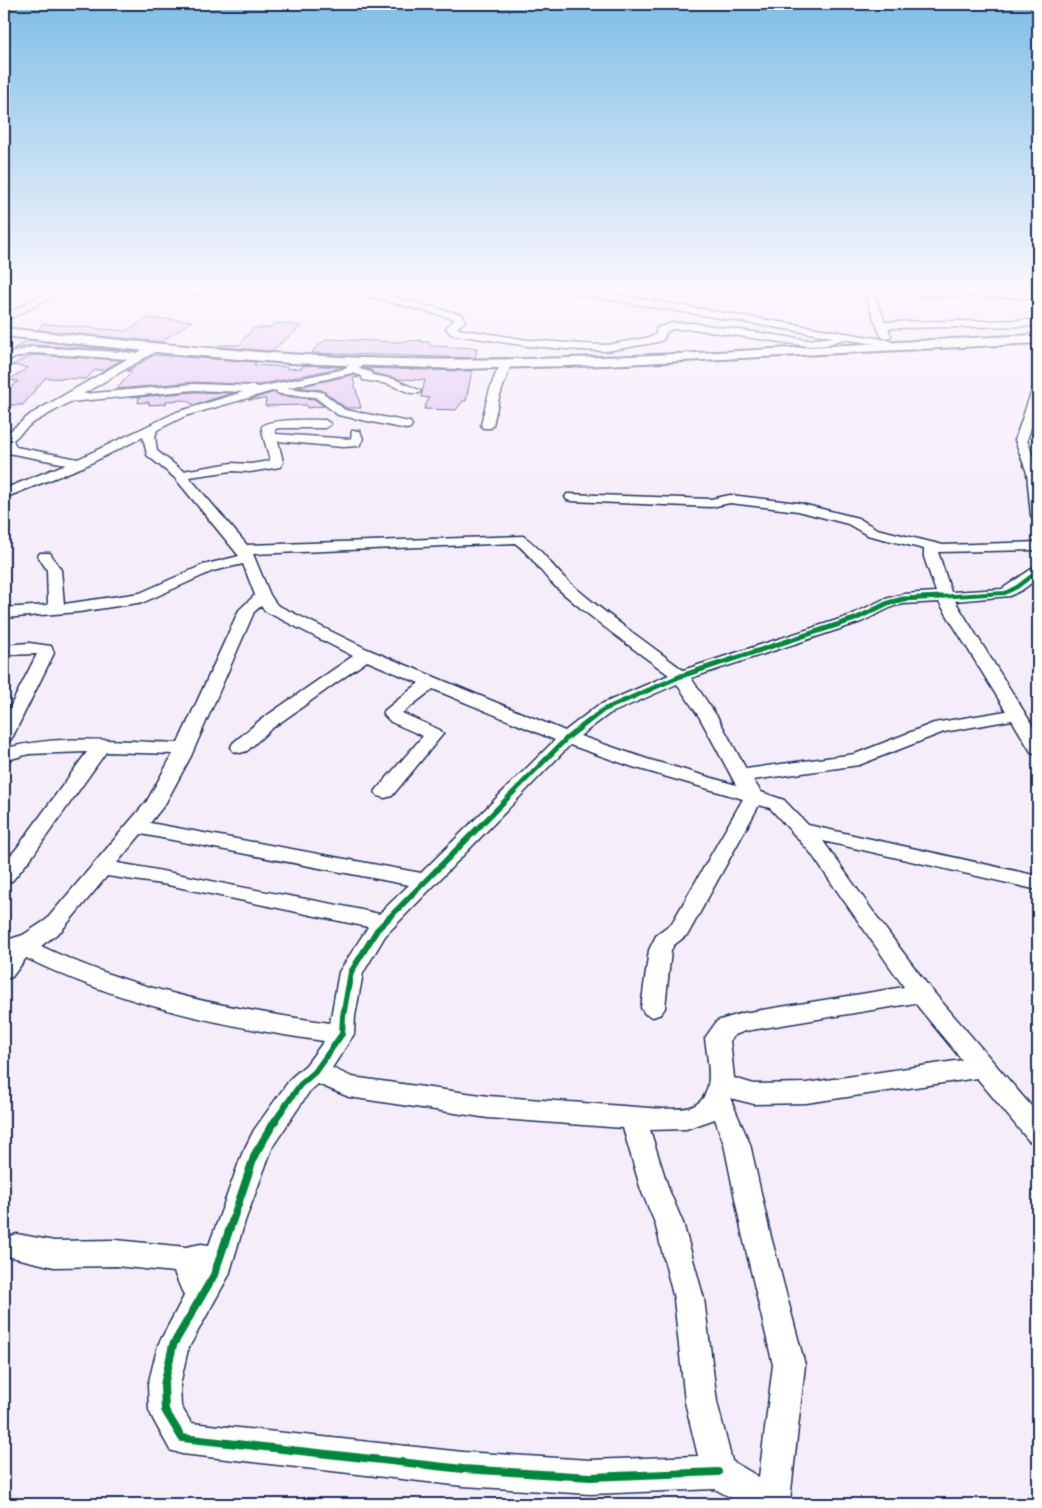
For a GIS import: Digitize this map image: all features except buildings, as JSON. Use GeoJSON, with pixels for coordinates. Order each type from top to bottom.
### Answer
{"type":"FeatureCollection","features":[{"type":"Feature","properties":{"kind":"main road"},"geometry":{"type":"LineString","coordinates":[[275,358],[355,366],[555,363],[636,358]]}},
{"type":"Feature","properties":{"kind":"street"},"geometry":{"type":"LineString","coordinates":[[80,463],[12,450],[8,446],[7,440],[27,423],[133,358]]}},
{"type":"Feature","properties":{"kind":"street"},"geometry":{"type":"LineString","coordinates":[[487,425],[492,398],[506,364]]}},
{"type":"Feature","properties":{"kind":"street"},"geometry":{"type":"LineString","coordinates":[[4,494],[80,463],[181,414],[262,390],[355,366],[367,374],[368,378],[390,381],[415,391]]}},
{"type":"Feature","properties":{"kind":"street"},"geometry":{"type":"LineString","coordinates":[[68,398],[205,387],[318,394],[323,396],[335,411],[406,425]]}},
{"type":"Feature","properties":{"kind":"street"},"geometry":{"type":"LineString","coordinates":[[1038,390],[1032,430],[1022,440],[1034,473],[1038,516]]}},
{"type":"Feature","properties":{"kind":"street"},"geometry":{"type":"LineString","coordinates":[[180,475],[232,467],[250,468],[275,464],[268,427],[271,425],[325,424]]}},
{"type":"Feature","properties":{"kind":"street"},"geometry":{"type":"LineString","coordinates":[[152,428],[149,449],[180,475],[246,555],[263,596],[272,608],[365,655],[567,738],[640,764],[777,804],[817,847],[879,937],[921,993],[1038,1133]]}},
{"type":"Feature","properties":{"kind":"street"},"geometry":{"type":"LineString","coordinates":[[269,437],[356,443],[356,434]]}},
{"type":"Feature","properties":{"kind":"street"},"geometry":{"type":"LineString","coordinates":[[572,497],[711,503],[730,499],[775,503],[853,521],[872,532],[931,546],[953,549],[1038,546]]}},
{"type":"Feature","properties":{"kind":"street"},"geometry":{"type":"LineString","coordinates":[[4,613],[56,609],[144,597],[208,568],[246,555],[518,539],[530,547],[555,578],[588,607],[681,676],[709,718],[740,776],[754,796]]}},
{"type":"Feature","properties":{"kind":"street"},"geometry":{"type":"LineString","coordinates":[[931,546],[931,557],[945,597],[1038,748]]}},
{"type":"Feature","properties":{"kind":"street"},"geometry":{"type":"LineString","coordinates":[[45,556],[54,570],[56,609]]}},
{"type":"Feature","properties":{"kind":"street"},"geometry":{"type":"LineString","coordinates":[[921,993],[743,1022],[726,1028],[717,1038],[719,1093],[737,1144],[756,1233],[789,1364],[774,1504],[718,1472],[590,1477],[463,1469],[182,1438],[165,1410],[164,1385],[173,1345],[214,1275],[255,1154],[300,1085],[315,1072],[342,1034],[343,1016],[351,972],[366,947],[384,923],[567,738],[603,710],[616,703],[681,676],[855,619],[888,603],[903,599],[1005,593],[1018,588],[1038,572]]}},
{"type":"Feature","properties":{"kind":"street"},"geometry":{"type":"LineString","coordinates":[[13,948],[39,939],[54,925],[154,804],[185,749],[248,610],[263,596]]}},
{"type":"Feature","properties":{"kind":"street"},"geometry":{"type":"LineString","coordinates":[[4,650],[29,648],[45,650],[46,653],[4,736]]}},
{"type":"Feature","properties":{"kind":"street"},"geometry":{"type":"LineString","coordinates":[[240,747],[264,725],[365,655]]}},
{"type":"Feature","properties":{"kind":"street"},"geometry":{"type":"LineString","coordinates":[[385,792],[434,736],[433,732],[397,718],[393,715],[393,711],[431,682]]}},
{"type":"Feature","properties":{"kind":"street"},"geometry":{"type":"LineString","coordinates":[[740,776],[859,759],[940,727],[1018,714]]}},
{"type":"Feature","properties":{"kind":"street"},"geometry":{"type":"LineString","coordinates":[[4,755],[28,748],[102,746],[185,749]]}},
{"type":"Feature","properties":{"kind":"street"},"geometry":{"type":"LineString","coordinates":[[4,876],[24,853],[102,746]]}},
{"type":"Feature","properties":{"kind":"street"},"geometry":{"type":"LineString","coordinates":[[653,1008],[660,950],[665,940],[680,928],[754,796]]}},
{"type":"Feature","properties":{"kind":"street"},"geometry":{"type":"LineString","coordinates":[[135,828],[424,882]]}},
{"type":"Feature","properties":{"kind":"street"},"geometry":{"type":"LineString","coordinates":[[802,830],[1038,883]]}},
{"type":"Feature","properties":{"kind":"street"},"geometry":{"type":"LineString","coordinates":[[102,868],[168,878],[229,892],[331,910],[384,923]]}},
{"type":"Feature","properties":{"kind":"street"},"geometry":{"type":"LineString","coordinates":[[4,972],[13,948]]}},
{"type":"Feature","properties":{"kind":"street"},"geometry":{"type":"LineString","coordinates":[[13,948],[146,996],[271,1025],[342,1034]]}},
{"type":"Feature","properties":{"kind":"street"},"geometry":{"type":"LineString","coordinates":[[719,1093],[806,1093],[983,1067]]}},
{"type":"Feature","properties":{"kind":"street"},"geometry":{"type":"LineString","coordinates":[[315,1072],[349,1087],[488,1107],[663,1120],[692,1118],[707,1112],[712,1108],[719,1093]]}},
{"type":"Feature","properties":{"kind":"street"},"geometry":{"type":"LineString","coordinates":[[632,1118],[655,1190],[669,1223],[689,1299],[701,1402],[718,1472]]}},
{"type":"Feature","properties":{"kind":"street"},"geometry":{"type":"LineString","coordinates":[[17,1247],[54,1254],[116,1253],[186,1260],[201,1257],[218,1261]]}},
{"type":"Feature","properties":{"kind":"street"},"geometry":{"type":"LineString","coordinates":[[186,1260],[190,1277],[200,1296]]}},
{"type":"Feature","properties":{"kind":"cycle path"},"geometry":{"type":"LineString","coordinates":[[718,1472],[590,1477],[463,1469],[182,1438],[165,1410],[164,1385],[173,1345],[214,1275],[255,1154],[263,1138],[300,1085],[315,1072],[342,1034],[343,1016],[351,972],[377,930],[567,738],[603,710],[681,676],[855,619],[888,603],[903,599],[1005,593],[1017,587],[1038,571]]}}]}
